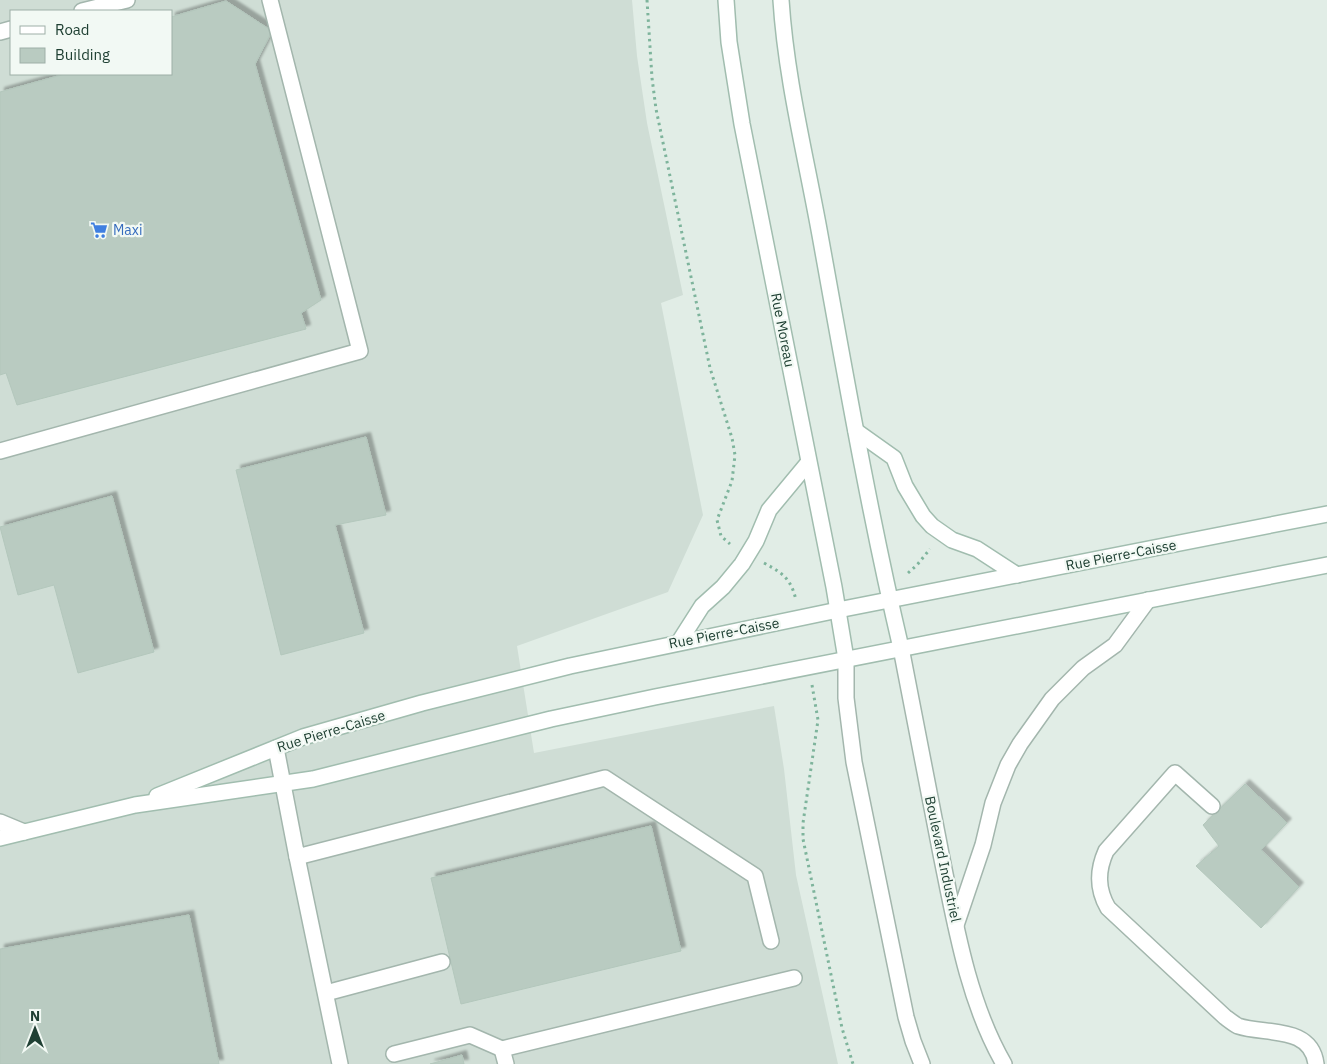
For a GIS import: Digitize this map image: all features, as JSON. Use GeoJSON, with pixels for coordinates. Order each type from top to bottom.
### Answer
{"type":"FeatureCollection","features":[{"type":"Feature","properties":{"kind":"main road"},"geometry":{"type":"LineString","coordinates":[[86,10],[127,0]]}},
{"type":"Feature","properties":{"kind":"main road"},"geometry":{"type":"LineString","coordinates":[[0,451],[360,351],[270,0]]}},
{"type":"Feature","properties":{"kind":"main road","name":"Rue Moreau"},"geometry":{"type":"LineString","coordinates":[[726,0],[729,42],[742,124],[846,659]]}},
{"type":"Feature","properties":{"kind":"main road"},"geometry":{"type":"LineString","coordinates":[[781,0],[786,48],[800,131],[856,431],[900,648]]}},
{"type":"Feature","properties":{"kind":"main road"},"geometry":{"type":"LineString","coordinates":[[856,431],[894,458],[912,499],[932,526],[952,540],[978,549],[1018,575]]}},
{"type":"Feature","properties":{"kind":"main road"},"geometry":{"type":"LineString","coordinates":[[679,642],[702,606],[724,587],[742,564],[756,542],[769,510],[808,463]]}},
{"type":"Feature","properties":{"kind":"main road","name":"Rue Pierre-Caisse"},"geometry":{"type":"LineString","coordinates":[[135,805],[303,737],[570,666],[838,610],[1327,514]]}},
{"type":"Feature","properties":{"kind":"main road","name":"Rue Pierre-Caisse"},"geometry":{"type":"LineString","coordinates":[[0,838],[135,805],[339,773],[610,706],[1327,565]]}},
{"type":"Feature","properties":{"kind":"main road"},"geometry":{"type":"LineString","coordinates":[[956,925],[983,845],[995,797],[1008,765],[1020,744],[1052,699],[1083,668],[1115,645],[1148,600]]}},
{"type":"Feature","properties":{"kind":"main road","name":"Boulevard Industriel"},"geometry":{"type":"LineString","coordinates":[[900,648],[956,925],[986,1029],[1004,1064]]}},
{"type":"Feature","properties":{"kind":"main road"},"geometry":{"type":"LineString","coordinates":[[846,659],[846,698],[854,762],[906,1017],[922,1064]]}},
{"type":"Feature","properties":{"kind":"main road"},"geometry":{"type":"LineString","coordinates":[[276,748],[340,1064]]}},
{"type":"Feature","properties":{"kind":"main road"},"geometry":{"type":"LineString","coordinates":[[1212,806],[1175,773],[1106,851],[1100,864],[1101,896],[1108,908],[1225,1017],[1237,1025],[1271,1032],[1288,1033],[1300,1038],[1309,1047],[1315,1057],[1316,1064]]}},
{"type":"Feature","properties":{"kind":"main road"},"geometry":{"type":"LineString","coordinates":[[297,857],[605,778],[755,876],[771,941]]}},
{"type":"Feature","properties":{"kind":"main road"},"geometry":{"type":"LineString","coordinates":[[0,822],[24,832]]}},
{"type":"Feature","properties":{"kind":"main road"},"geometry":{"type":"LineString","coordinates":[[326,994],[442,962]]}},
{"type":"Feature","properties":{"kind":"main road"},"geometry":{"type":"LineString","coordinates":[[394,1054],[470,1035],[502,1049],[794,978]]}},
{"type":"Feature","properties":{"kind":"main road"},"geometry":{"type":"LineString","coordinates":[[502,1049],[506,1064]]}},
{"type":"Feature","properties":{"kind":"path"},"geometry":{"type":"LineString","coordinates":[[647,0],[656,109],[710,368],[732,438],[735,455],[732,481],[718,515],[717,526],[721,536],[734,546]]}},
{"type":"Feature","properties":{"kind":"path"},"geometry":{"type":"LineString","coordinates":[[908,572],[917,565],[932,546]]}},
{"type":"Feature","properties":{"kind":"path"},"geometry":{"type":"LineString","coordinates":[[762,562],[790,581],[795,598]]}},
{"type":"Feature","properties":{"kind":"path"},"geometry":{"type":"LineString","coordinates":[[818,720],[803,823],[803,839],[842,1028],[854,1064]]}},
{"type":"Feature","properties":{"kind":"shaded area"},"geometry":{"type":"Polygon","coordinates":[[[0,0],[632,0],[637,56],[647,123],[683,295],[661,303],[703,515],[668,592],[517,646],[534,753],[774,706],[784,769],[796,875],[838,1064],[0,1064],[0,0]]]}},
{"type":"Feature","properties":{"kind":"building"},"geometry":{"type":"Polygon","coordinates":[[[226,1],[272,31],[255,64],[321,300],[301,313],[306,329],[17,405],[6,373],[0,375],[0,92],[61,75],[172,75],[172,17],[226,1]]]}},
{"type":"Feature","properties":{"kind":"building"},"geometry":{"type":"Polygon","coordinates":[[[366,437],[386,515],[335,525],[364,633],[281,655],[236,470],[366,437]]]}},
{"type":"Feature","properties":{"kind":"building"},"geometry":{"type":"Polygon","coordinates":[[[112,496],[154,652],[78,673],[54,585],[18,595],[0,527],[112,496]]]}},
{"type":"Feature","properties":{"kind":"building"},"geometry":{"type":"Polygon","coordinates":[[[1245,784],[1287,823],[1261,850],[1299,887],[1261,928],[1196,866],[1219,846],[1203,825],[1245,784]]]}},
{"type":"Feature","properties":{"kind":"building"},"geometry":{"type":"Polygon","coordinates":[[[651,826],[681,951],[461,1004],[431,878],[651,826]]]}},
{"type":"Feature","properties":{"kind":"building"},"geometry":{"type":"Polygon","coordinates":[[[189,915],[219,1064],[0,1064],[0,949],[189,915]]]}},
{"type":"Feature","properties":{"kind":"building"},"geometry":{"type":"Polygon","coordinates":[[[462,1055],[464,1064],[430,1064],[462,1055]]]}},
{"type":"Feature","properties":{"kind":"place","name":"Maxi"},"geometry":{"type":"Point","coordinates":[99,230]}}]}
